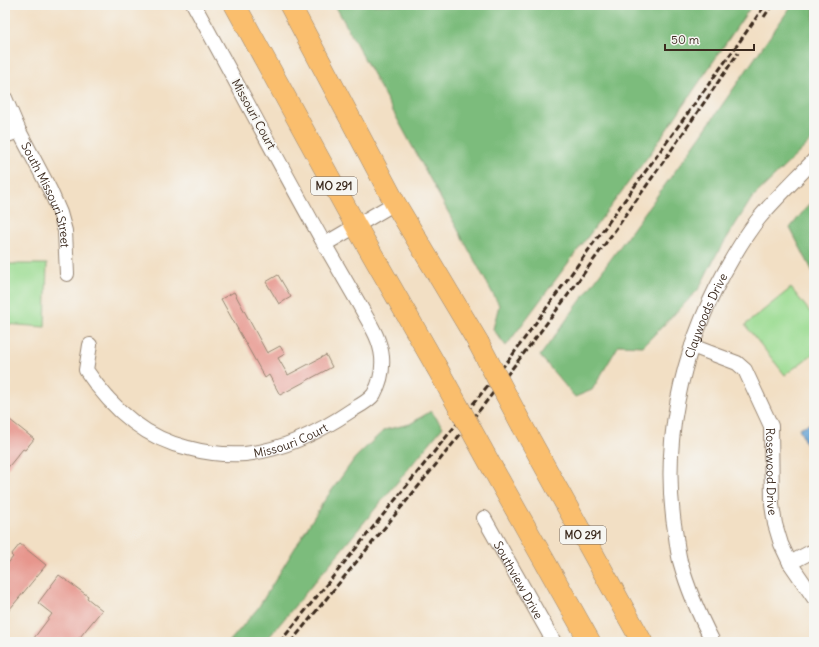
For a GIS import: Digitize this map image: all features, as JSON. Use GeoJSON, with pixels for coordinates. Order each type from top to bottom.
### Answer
{"type":"FeatureCollection","features":[{"type":"Feature","properties":{"kind":"highway","name":"MO 291"},"geometry":{"type":"LineString","coordinates":[[235,5],[356,226],[590,642]]}},
{"type":"Feature","properties":{"kind":"highway","name":"MO 291"},"geometry":{"type":"LineString","coordinates":[[290,5],[395,203],[478,342],[523,427],[642,642]]}},
{"type":"Feature","properties":{"kind":"street","name":"Missouri Court"},"geometry":{"type":"LineString","coordinates":[[90,345],[86,370],[98,388],[112,403],[130,419],[151,434],[187,448],[211,453],[243,454],[276,448],[305,437],[341,418],[363,403],[373,394],[382,369],[381,349],[377,336],[194,5]]}},
{"type":"Feature","properties":{"kind":"street","name":"South Missouri Street"},"geometry":{"type":"LineString","coordinates":[[5,98],[19,131],[50,190],[60,213],[66,231],[68,274]]}},
{"type":"Feature","properties":{"kind":"street"},"geometry":{"type":"LineString","coordinates":[[5,136],[19,131]]}},
{"type":"Feature","properties":{"kind":"street","name":"Claywoods Drive"},"geometry":{"type":"LineString","coordinates":[[712,642],[694,605],[680,560],[671,513],[670,466],[674,422],[682,377],[695,334],[713,293],[734,254],[760,217],[814,160]]}},
{"type":"Feature","properties":{"kind":"street"},"geometry":{"type":"LineString","coordinates":[[325,244],[395,203]]}},
{"type":"Feature","properties":{"kind":"street","name":"Rosewood Drive"},"geometry":{"type":"LineString","coordinates":[[692,346],[737,363],[745,370],[771,426],[773,511],[781,544],[790,563],[814,598]]}},
{"type":"Feature","properties":{"kind":"street","name":"Southview Drive"},"geometry":{"type":"LineString","coordinates":[[484,518],[554,642]]}},
{"type":"Feature","properties":{"kind":"street"},"geometry":{"type":"LineString","coordinates":[[790,563],[814,552]]}},
{"type":"Feature","properties":{"kind":"green space"},"geometry":{"type":"Polygon","coordinates":[[[335,5],[752,5],[652,151],[506,346],[493,329],[499,305],[335,5]]]}},
{"type":"Feature","properties":{"kind":"green space"},"geometry":{"type":"Polygon","coordinates":[[[792,5],[814,5],[814,138],[752,198],[715,257],[698,290],[643,346],[619,345],[592,390],[575,397],[540,356],[692,148],[792,5]]]}},
{"type":"Feature","properties":{"kind":"green space"},"geometry":{"type":"Polygon","coordinates":[[[814,198],[814,274],[790,228],[814,198]]]}},
{"type":"Feature","properties":{"kind":"green space"},"geometry":{"type":"Polygon","coordinates":[[[5,264],[47,264],[45,327],[5,324],[5,264]]]}},
{"type":"Feature","properties":{"kind":"green space"},"geometry":{"type":"Polygon","coordinates":[[[791,288],[814,317],[814,353],[785,375],[745,325],[791,288]]]}},
{"type":"Feature","properties":{"kind":"green space"},"geometry":{"type":"Polygon","coordinates":[[[431,411],[443,427],[265,642],[229,642],[258,608],[322,504],[355,458],[384,430],[410,424],[431,411]]]}},
{"type":"Feature","properties":{"kind":"water"},"geometry":{"type":"Polygon","coordinates":[[[814,422],[814,464],[799,428],[814,422]]]}},
{"type":"Feature","properties":{"kind":"building"},"geometry":{"type":"Polygon","coordinates":[[[278,275],[291,297],[279,304],[266,282],[278,275]]]}},
{"type":"Feature","properties":{"kind":"building"},"geometry":{"type":"Polygon","coordinates":[[[234,292],[267,353],[280,346],[285,354],[278,358],[288,375],[326,355],[332,367],[280,395],[269,375],[265,378],[221,299],[234,292]]]}},
{"type":"Feature","properties":{"kind":"building"},"geometry":{"type":"Polygon","coordinates":[[[5,416],[34,439],[25,450],[23,449],[5,471],[5,416]]]}},
{"type":"Feature","properties":{"kind":"building"},"geometry":{"type":"Polygon","coordinates":[[[20,544],[46,565],[5,615],[5,567],[13,557],[11,555],[20,544]]]}},
{"type":"Feature","properties":{"kind":"building"},"geometry":{"type":"Polygon","coordinates":[[[59,575],[88,596],[87,598],[102,610],[76,642],[39,642],[34,638],[52,614],[38,603],[59,575]]]}},
{"type":"Feature","properties":{"kind":"railway"},"geometry":{"type":"LineString","coordinates":[[280,642],[511,357],[765,5]]}},
{"type":"Feature","properties":{"kind":"railway"},"geometry":{"type":"LineString","coordinates":[[764,17],[772,5]]}},
{"type":"Feature","properties":{"kind":"railway"},"geometry":{"type":"LineString","coordinates":[[291,642],[496,390],[552,316],[633,204],[738,53]]}}]}
